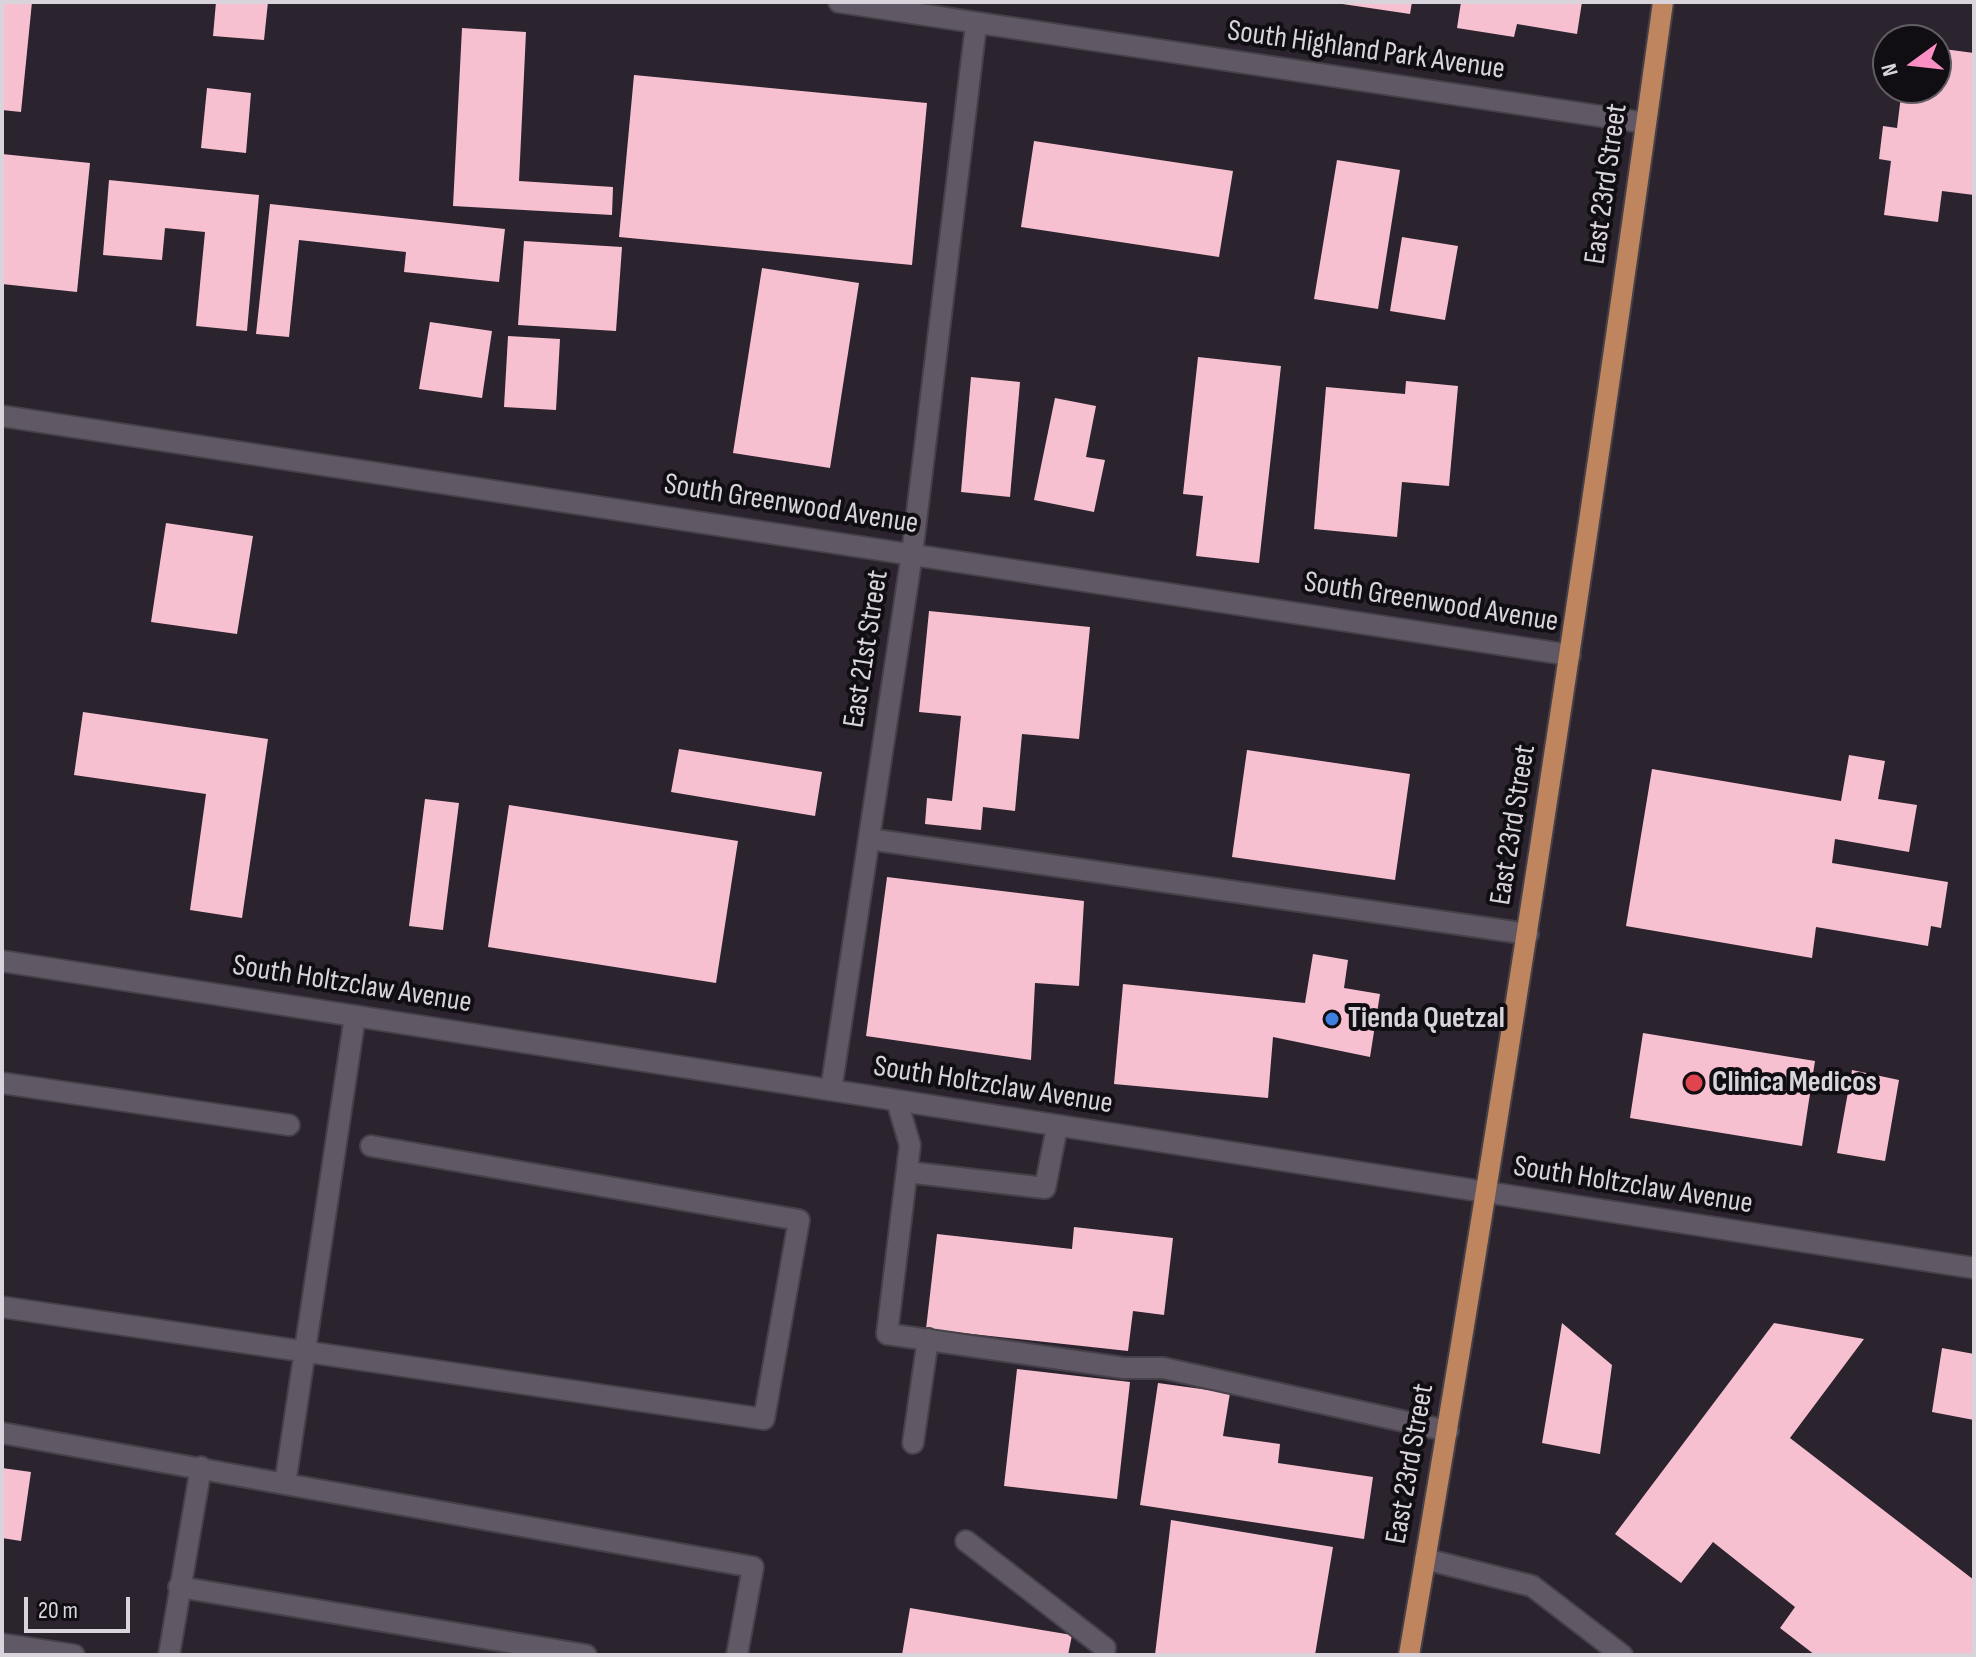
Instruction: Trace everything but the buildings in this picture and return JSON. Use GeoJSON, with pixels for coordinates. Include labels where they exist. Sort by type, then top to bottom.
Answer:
{"type":"FeatureCollection","features":[{"type":"Feature","properties":{"kind":"main road","name":"East 23rd Street"},"geometry":{"type":"LineString","coordinates":[[1409,1655],[1488,1195],[1570,655],[1663,2]]}},
{"type":"Feature","properties":{"kind":"street","name":"South Highland Park Avenue"},"geometry":{"type":"LineString","coordinates":[[839,2],[976,25],[1646,123]]}},
{"type":"Feature","properties":{"kind":"street","name":"East 21st Street"},"geometry":{"type":"LineString","coordinates":[[831,1090],[912,554],[976,25]]}},
{"type":"Feature","properties":{"kind":"street","name":"South Greenwood Avenue"},"geometry":{"type":"LineString","coordinates":[[2,416],[1570,655]]}},
{"type":"Feature","properties":{"kind":"street"},"geometry":{"type":"LineString","coordinates":[[869,839],[1528,934]]}},
{"type":"Feature","properties":{"kind":"street","name":"South Holtzclaw Avenue"},"geometry":{"type":"LineString","coordinates":[[2,961],[1488,1195],[1974,1268]]}},
{"type":"Feature","properties":{"kind":"street"},"geometry":{"type":"LineString","coordinates":[[285,1484],[355,1016]]}},
{"type":"Feature","properties":{"kind":"street"},"geometry":{"type":"LineString","coordinates":[[2,1083],[289,1125]]}},
{"type":"Feature","properties":{"kind":"street"},"geometry":{"type":"LineString","coordinates":[[897,1101],[910,1145],[887,1334],[1124,1368],[1163,1368],[1448,1431]]}},
{"type":"Feature","properties":{"kind":"street"},"geometry":{"type":"LineString","coordinates":[[907,1172],[1045,1188],[1057,1127]]}},
{"type":"Feature","properties":{"kind":"street"},"geometry":{"type":"LineString","coordinates":[[2,1307],[764,1419],[799,1220],[371,1146]]}},
{"type":"Feature","properties":{"kind":"street"},"geometry":{"type":"LineString","coordinates":[[913,1443],[928,1339]]}},
{"type":"Feature","properties":{"kind":"street"},"geometry":{"type":"LineString","coordinates":[[2,1433],[753,1567],[737,1655]]}},
{"type":"Feature","properties":{"kind":"street"},"geometry":{"type":"LineString","coordinates":[[169,1655],[201,1467]]}},
{"type":"Feature","properties":{"kind":"street"},"geometry":{"type":"LineString","coordinates":[[966,1541],[1105,1648],[1104,1655]]}},
{"type":"Feature","properties":{"kind":"street"},"geometry":{"type":"LineString","coordinates":[[1425,1559],[1532,1586],[1622,1655]]}},
{"type":"Feature","properties":{"kind":"street"},"geometry":{"type":"LineString","coordinates":[[179,1587],[586,1655]]}},
{"type":"Feature","properties":{"kind":"street"},"geometry":{"type":"LineString","coordinates":[[2,1644],[74,1655]]}},
{"type":"Feature","properties":{"kind":"place","name":"Tienda Quetzal"},"geometry":{"type":"Point","coordinates":[1332,1019]}},
{"type":"Feature","properties":{"kind":"place","name":"Clinica Medicos"},"geometry":{"type":"Point","coordinates":[1694,1083]}}]}
